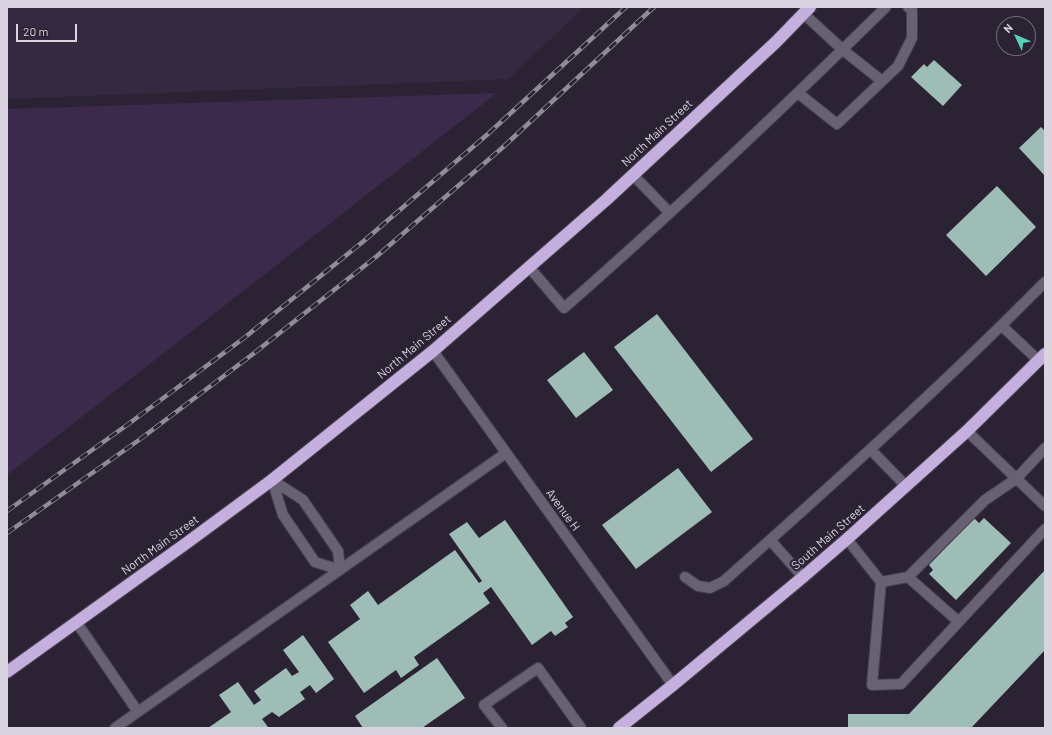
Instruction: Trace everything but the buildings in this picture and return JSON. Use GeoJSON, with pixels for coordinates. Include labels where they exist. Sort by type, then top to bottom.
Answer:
{"type":"FeatureCollection","features":[{"type":"Feature","properties":{"kind":"highway","name":"North Main Street"},"geometry":{"type":"LineString","coordinates":[[7,672],[272,480],[433,351],[606,200],[776,42],[807,10]]}},
{"type":"Feature","properties":{"kind":"highway","name":"South Main Street"},"geometry":{"type":"LineString","coordinates":[[618,728],[673,685],[803,578],[967,431],[1042,358]]}},
{"type":"Feature","properties":{"kind":"street"},"geometry":{"type":"LineString","coordinates":[[529,267],[564,308],[619,260],[731,157],[886,7]]}},
{"type":"Feature","properties":{"kind":"street"},"geometry":{"type":"LineString","coordinates":[[798,93],[837,124],[898,66],[912,38],[912,10],[908,7]]}},
{"type":"Feature","properties":{"kind":"street"},"geometry":{"type":"LineString","coordinates":[[807,10],[842,50],[882,80]]}},
{"type":"Feature","properties":{"kind":"street"},"geometry":{"type":"LineString","coordinates":[[633,175],[670,212]]}},
{"type":"Feature","properties":{"kind":"street"},"geometry":{"type":"LineString","coordinates":[[686,577],[698,586],[710,588],[724,581],[871,450],[1002,326],[1045,282]]}},
{"type":"Feature","properties":{"kind":"street"},"geometry":{"type":"LineString","coordinates":[[1002,326],[1042,358]]}},
{"type":"Feature","properties":{"kind":"street","name":"Avenue H"},"geometry":{"type":"LineString","coordinates":[[433,351],[673,685]]}},
{"type":"Feature","properties":{"kind":"street"},"geometry":{"type":"LineString","coordinates":[[967,431],[1045,506]]}},
{"type":"Feature","properties":{"kind":"street"},"geometry":{"type":"LineString","coordinates":[[881,582],[908,577],[985,500],[1016,479],[1045,448]]}},
{"type":"Feature","properties":{"kind":"street"},"geometry":{"type":"LineString","coordinates":[[871,450],[906,486]]}},
{"type":"Feature","properties":{"kind":"street"},"geometry":{"type":"LineString","coordinates":[[115,728],[506,453]]}},
{"type":"Feature","properties":{"kind":"street"},"geometry":{"type":"LineString","coordinates":[[272,480],[304,500],[338,551],[340,570]]}},
{"type":"Feature","properties":{"kind":"street"},"geometry":{"type":"LineString","coordinates":[[272,480],[282,515],[315,562],[340,570]]}},
{"type":"Feature","properties":{"kind":"street"},"geometry":{"type":"LineString","coordinates":[[847,539],[881,582],[872,685],[901,684],[1045,528]]}},
{"type":"Feature","properties":{"kind":"street"},"geometry":{"type":"LineString","coordinates":[[770,540],[803,578]]}},
{"type":"Feature","properties":{"kind":"street"},"geometry":{"type":"LineString","coordinates":[[908,577],[959,622]]}},
{"type":"Feature","properties":{"kind":"street"},"geometry":{"type":"LineString","coordinates":[[76,623],[138,712]]}},
{"type":"Feature","properties":{"kind":"street"},"geometry":{"type":"LineString","coordinates":[[502,728],[484,705],[538,668],[581,728]]}},
{"type":"Feature","properties":{"kind":"shaded area"},"geometry":{"type":"Polygon","coordinates":[[[7,7],[584,7],[509,79],[7,99],[7,7]]]}},
{"type":"Feature","properties":{"kind":"shaded area"},"geometry":{"type":"Polygon","coordinates":[[[497,93],[196,328],[7,475],[7,109],[497,93]]]}},
{"type":"Feature","properties":{"kind":"railway"},"geometry":{"type":"LineString","coordinates":[[7,511],[127,425],[244,338],[365,240],[489,133],[626,7]]}},
{"type":"Feature","properties":{"kind":"railway"},"geometry":{"type":"LineString","coordinates":[[7,533],[139,440],[253,354],[377,256],[502,148],[654,7]]}}]}
